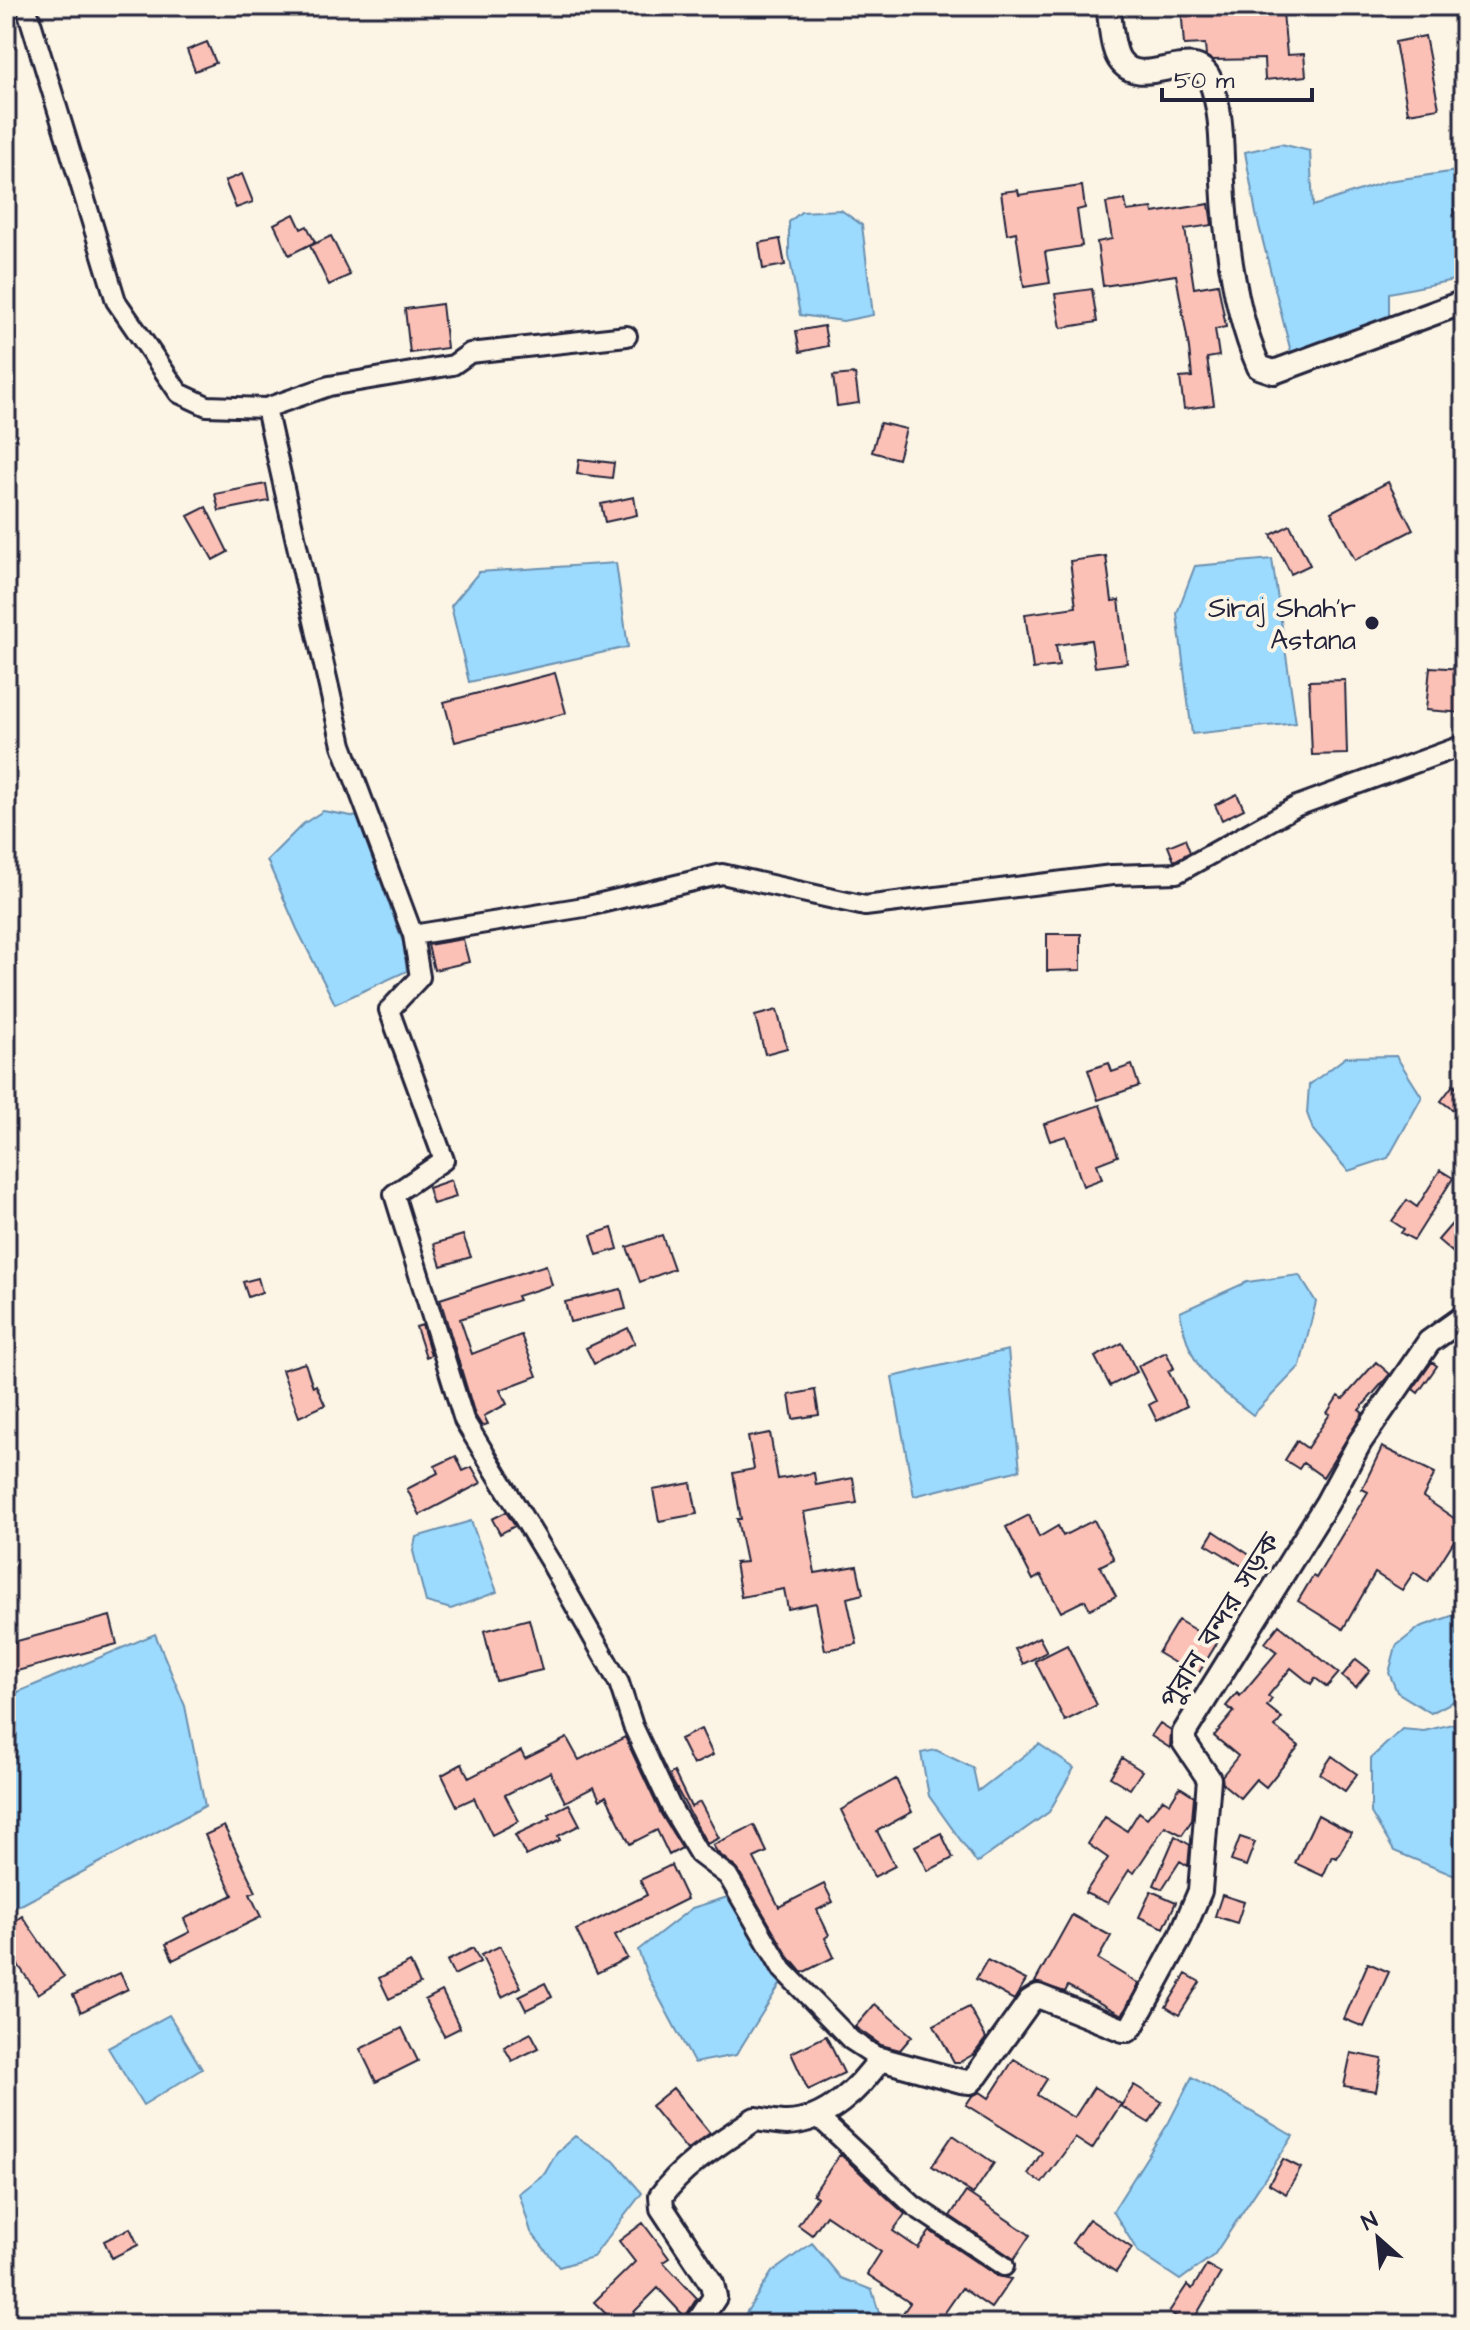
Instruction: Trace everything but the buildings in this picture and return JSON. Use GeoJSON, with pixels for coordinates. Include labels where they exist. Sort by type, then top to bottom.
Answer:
{"type":"FeatureCollection","features":[{"type":"Feature","properties":{"kind":"street"},"geometry":{"type":"LineString","coordinates":[[26,6],[116,301],[179,393],[207,406],[266,408],[329,386],[453,365],[470,353],[627,336]]}},
{"type":"Feature","properties":{"kind":"street"},"geometry":{"type":"LineString","coordinates":[[1108,6],[1117,57],[1126,68],[1140,73],[1193,65],[1203,70],[1209,78],[1221,122],[1223,184],[1233,278],[1251,351],[1259,367],[1274,372],[1464,302]]}},
{"type":"Feature","properties":{"kind":"street"},"geometry":{"type":"LineString","coordinates":[[266,408],[342,745],[413,935],[420,977],[389,1010],[444,1160],[394,1194],[464,1420],[619,1683],[633,1726],[657,1780],[699,1854],[728,1876],[783,1970],[851,2040],[880,2059],[852,2094],[816,2115],[789,2123],[755,2119],[707,2153],[672,2182],[661,2196],[662,2208],[712,2284],[715,2297],[697,2324]]}},
{"type":"Feature","properties":{"kind":"street"},"geometry":{"type":"LineString","coordinates":[[413,935],[584,907],[722,874],[865,906],[1112,875],[1177,873],[1297,806],[1464,745]]}},
{"type":"Feature","properties":{"kind":"street","name":"পুরান বন্দর সড়ক"},"geometry":{"type":"LineString","coordinates":[[880,2059],[970,2082],[1030,2001],[1038,1996],[1123,2030],[1132,2026],[1180,1938],[1200,1891],[1209,1779],[1184,1742],[1184,1733],[1311,1529],[1360,1442],[1429,1342],[1464,1317]]}},
{"type":"Feature","properties":{"kind":"street"},"geometry":{"type":"LineString","coordinates":[[816,2115],[914,2206],[1004,2266]]}},
{"type":"Feature","properties":{"kind":"water"},"geometry":{"type":"Polygon","coordinates":[[[1281,144],[1310,151],[1313,206],[1388,181],[1464,170],[1464,278],[1389,293],[1389,323],[1293,360],[1256,214],[1245,152],[1281,144]]]}},
{"type":"Feature","properties":{"kind":"water"},"geometry":{"type":"Polygon","coordinates":[[[841,210],[862,225],[873,315],[843,321],[800,315],[789,255],[789,222],[801,212],[841,210]]]}},
{"type":"Feature","properties":{"kind":"water"},"geometry":{"type":"Polygon","coordinates":[[[1272,559],[1296,723],[1192,734],[1177,613],[1195,566],[1272,559]]]}},
{"type":"Feature","properties":{"kind":"water"},"geometry":{"type":"Polygon","coordinates":[[[616,563],[628,647],[469,682],[451,606],[479,572],[616,563]]]}},
{"type":"Feature","properties":{"kind":"water"},"geometry":{"type":"Polygon","coordinates":[[[323,811],[357,817],[403,942],[407,971],[335,1004],[267,860],[303,824],[323,811]]]}},
{"type":"Feature","properties":{"kind":"water"},"geometry":{"type":"Polygon","coordinates":[[[1396,1056],[1422,1097],[1388,1158],[1348,1171],[1313,1130],[1307,1113],[1309,1085],[1346,1057],[1396,1056]]]}},
{"type":"Feature","properties":{"kind":"water"},"geometry":{"type":"Polygon","coordinates":[[[1299,1275],[1316,1302],[1300,1366],[1253,1415],[1213,1383],[1196,1361],[1189,1348],[1180,1312],[1247,1282],[1299,1275]]]}},
{"type":"Feature","properties":{"kind":"water"},"geometry":{"type":"Polygon","coordinates":[[[1008,1350],[1020,1470],[914,1496],[892,1377],[1008,1350]]]}},
{"type":"Feature","properties":{"kind":"water"},"geometry":{"type":"Polygon","coordinates":[[[471,1521],[497,1592],[451,1609],[426,1602],[413,1551],[416,1537],[471,1521]]]}},
{"type":"Feature","properties":{"kind":"water"},"geometry":{"type":"Polygon","coordinates":[[[1457,1614],[1464,1615],[1464,1696],[1431,1713],[1397,1692],[1389,1673],[1396,1646],[1420,1627],[1457,1614]]]}},
{"type":"Feature","properties":{"kind":"water"},"geometry":{"type":"Polygon","coordinates":[[[155,1634],[185,1706],[205,1806],[23,1904],[6,1908],[6,1697],[155,1634]]]}},
{"type":"Feature","properties":{"kind":"water"},"geometry":{"type":"Polygon","coordinates":[[[1464,1721],[1464,1859],[1455,1876],[1394,1851],[1371,1813],[1371,1758],[1402,1729],[1424,1731],[1464,1721]]]}},
{"type":"Feature","properties":{"kind":"water"},"geometry":{"type":"Polygon","coordinates":[[[1039,1744],[1074,1768],[1049,1812],[977,1863],[929,1796],[921,1753],[936,1750],[973,1768],[978,1791],[1039,1744]]]}},
{"type":"Feature","properties":{"kind":"water"},"geometry":{"type":"Polygon","coordinates":[[[731,1896],[781,1983],[736,2055],[694,2063],[648,1977],[638,1950],[692,1908],[731,1896]]]}},
{"type":"Feature","properties":{"kind":"water"},"geometry":{"type":"Polygon","coordinates":[[[169,2015],[202,2069],[143,2105],[108,2048],[169,2015]]]}},
{"type":"Feature","properties":{"kind":"water"},"geometry":{"type":"Polygon","coordinates":[[[1192,2077],[1293,2136],[1214,2255],[1180,2280],[1138,2252],[1113,2211],[1169,2122],[1192,2077]]]}},
{"type":"Feature","properties":{"kind":"water"},"geometry":{"type":"Polygon","coordinates":[[[575,2136],[614,2161],[642,2193],[593,2257],[559,2267],[531,2232],[519,2193],[545,2173],[557,2152],[575,2136]]]}},
{"type":"Feature","properties":{"kind":"water"},"geometry":{"type":"Polygon","coordinates":[[[812,2243],[841,2278],[872,2290],[880,2316],[877,2324],[739,2324],[772,2272],[812,2243]]]}},
{"type":"Feature","properties":{"kind":"place","name":"Siraj Shah'r Astana"},"geometry":{"type":"Point","coordinates":[1372,623]}}]}
